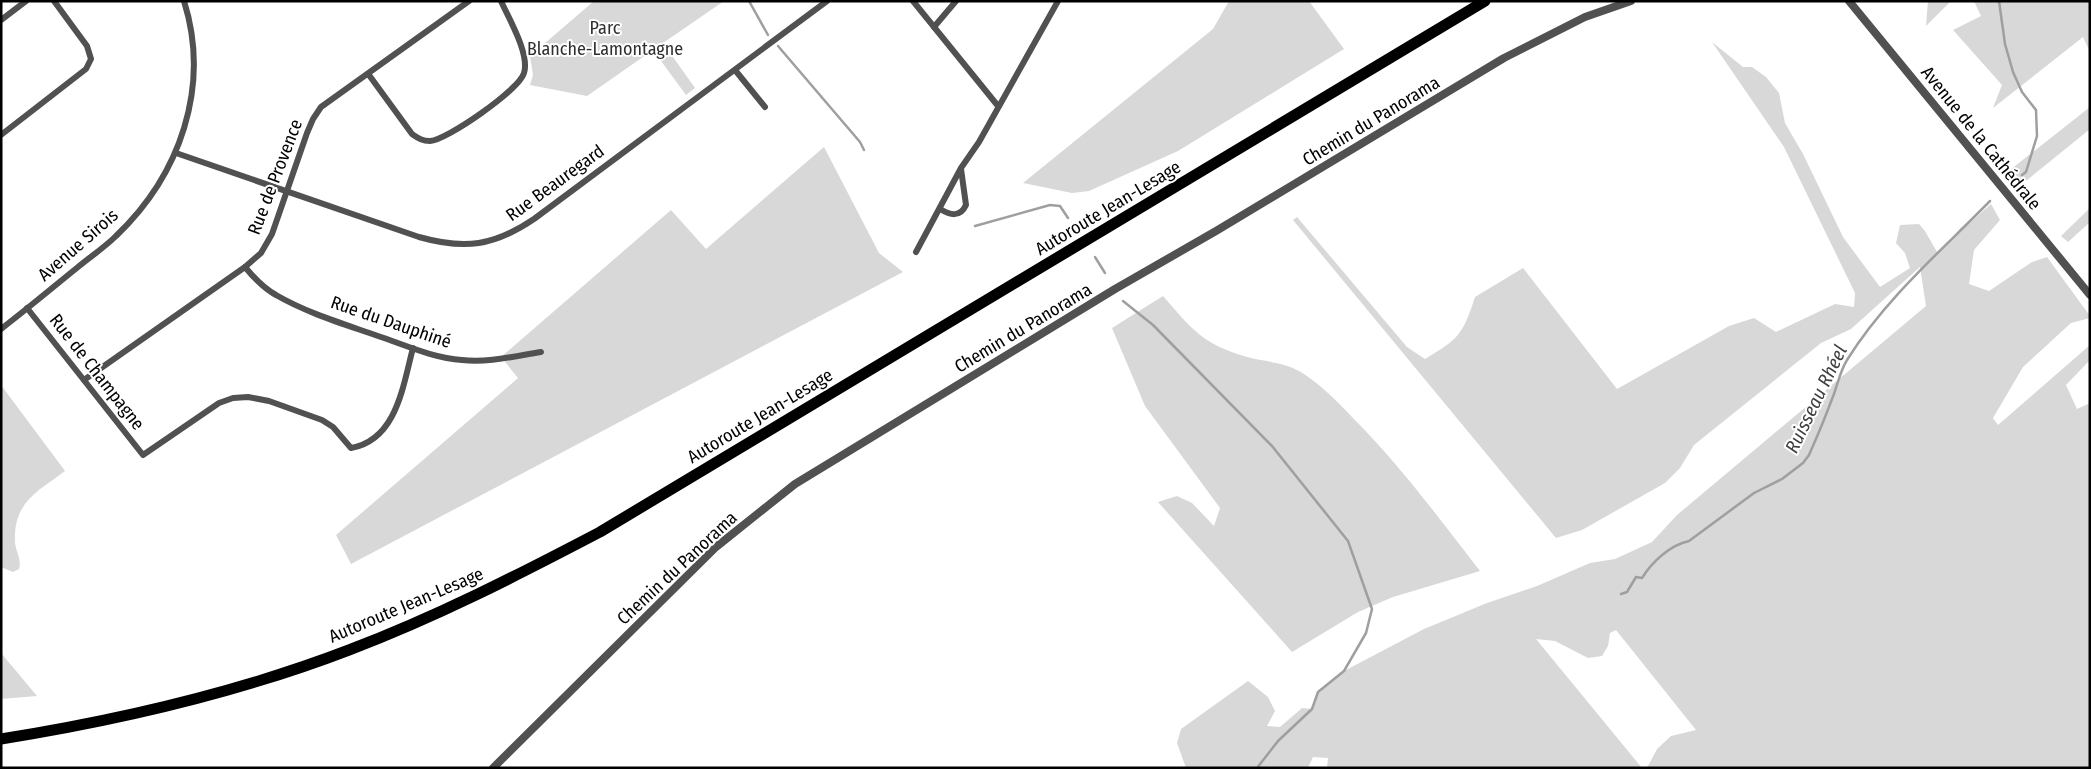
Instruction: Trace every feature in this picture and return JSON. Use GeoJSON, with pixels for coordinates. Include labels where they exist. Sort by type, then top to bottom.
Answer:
{"type":"FeatureCollection","features":[{"type":"Feature","properties":{"kind":"highway","name":"Autoroute Jean-Lesage"},"geometry":{"type":"LineString","coordinates":[[1,739],[63,729],[174,706],[263,680],[350,650],[464,601],[600,532],[1485,1]]}},
{"type":"Feature","properties":{"kind":"street"},"geometry":{"type":"LineString","coordinates":[[1,20],[26,1]]}},
{"type":"Feature","properties":{"kind":"street"},"geometry":{"type":"LineString","coordinates":[[1,135],[86,70],[92,59],[87,46],[54,1]]}},
{"type":"Feature","properties":{"kind":"street","name":"Avenue Sirois"},"geometry":{"type":"LineString","coordinates":[[1,329],[116,236],[150,197],[176,153],[190,107],[194,83],[191,31],[184,1]]}},
{"type":"Feature","properties":{"kind":"street","name":"Rue de Provence"},"geometry":{"type":"LineString","coordinates":[[84,380],[245,267],[261,252],[272,234],[286,190],[313,119],[321,107],[369,75],[469,1]]}},
{"type":"Feature","properties":{"kind":"street"},"geometry":{"type":"LineString","coordinates":[[369,75],[412,134],[421,140],[431,141],[441,137],[479,114],[512,90],[524,74],[525,61],[522,48],[501,1]]}},
{"type":"Feature","properties":{"kind":"street","name":"Rue Beauregard"},"geometry":{"type":"LineString","coordinates":[[176,153],[432,240],[457,245],[488,242],[513,233],[534,219],[827,1]]}},
{"type":"Feature","properties":{"kind":"street"},"geometry":{"type":"LineString","coordinates":[[913,1],[998,106]]}},
{"type":"Feature","properties":{"kind":"street"},"geometry":{"type":"LineString","coordinates":[[934,27],[956,1]]}},
{"type":"Feature","properties":{"kind":"street"},"geometry":{"type":"LineString","coordinates":[[916,252],[961,168],[979,142],[1058,1]]}},
{"type":"Feature","properties":{"kind":"street","name":"Chemin du Panorama"},"geometry":{"type":"LineString","coordinates":[[493,768],[716,547],[795,484],[1115,289],[1216,231],[1504,58],[1585,17],[1631,1]]}},
{"type":"Feature","properties":{"kind":"street","name":"Avenue de la Cathédrale"},"geometry":{"type":"LineString","coordinates":[[1849,1],[2090,295]]}},
{"type":"Feature","properties":{"kind":"street"},"geometry":{"type":"LineString","coordinates":[[735,70],[765,107]]}},
{"type":"Feature","properties":{"kind":"street"},"geometry":{"type":"LineString","coordinates":[[940,209],[952,215],[959,214],[964,209],[966,205],[961,168]]}},
{"type":"Feature","properties":{"kind":"street","name":"Rue du Dauphiné"},"geometry":{"type":"LineString","coordinates":[[245,267],[258,283],[295,304],[413,348],[461,360],[480,361],[541,352]]}},
{"type":"Feature","properties":{"kind":"street","name":"Rue de Champagne"},"geometry":{"type":"LineString","coordinates":[[27,308],[143,455],[219,403],[233,398],[248,397],[269,401],[322,420],[333,426],[351,448],[368,444],[385,428],[395,413],[413,348]]}},
{"type":"Feature","properties":{"kind":"green space","name":"Parc Blanche-Lamontagne"},"geometry":{"type":"Polygon","coordinates":[[[594,1],[724,1],[663,43],[695,88],[686,95],[653,50],[587,96],[530,85],[533,75],[530,56],[594,1]]]}},
{"type":"Feature","properties":{"kind":"green space"},"geometry":{"type":"Polygon","coordinates":[[[1229,1],[1309,1],[1344,49],[1178,151],[1089,191],[1072,193],[1023,183],[1213,29],[1229,1]]]}},
{"type":"Feature","properties":{"kind":"green space"},"geometry":{"type":"Polygon","coordinates":[[[1928,1],[1951,1],[1926,26],[1928,1]]]}},
{"type":"Feature","properties":{"kind":"green space"},"geometry":{"type":"Polygon","coordinates":[[[1974,1],[2090,1],[2090,52],[2083,37],[1993,108],[2002,85],[1953,30],[1981,16],[1974,1]]]}},
{"type":"Feature","properties":{"kind":"green space"},"geometry":{"type":"Polygon","coordinates":[[[1712,42],[1743,67],[1752,67],[1766,77],[1779,93],[1785,123],[1803,154],[1843,237],[1880,287],[1910,268],[1905,253],[1896,243],[1900,225],[1919,224],[1937,252],[1991,204],[2000,220],[1974,250],[1969,284],[1989,291],[2032,262],[2047,257],[2090,316],[2090,318],[2071,323],[2023,367],[1993,418],[1998,425],[2090,345],[2090,360],[2066,385],[2077,409],[2090,403],[2090,768],[1647,768],[1657,749],[1671,736],[1696,730],[1616,630],[1610,633],[1608,646],[1602,656],[1588,658],[1555,641],[1536,639],[1642,768],[1327,768],[1328,758],[1313,757],[1308,768],[1186,768],[1177,743],[1181,729],[1248,681],[1268,697],[1275,711],[1267,726],[1280,727],[1302,708],[1312,709],[1318,692],[1344,671],[1424,629],[1487,603],[1537,586],[1590,563],[1615,559],[1652,542],[1677,515],[1926,306],[1920,267],[1851,329],[1821,343],[1694,445],[1680,468],[1665,483],[1582,530],[1556,538],[1293,220],[1297,217],[1407,347],[1425,359],[1453,340],[1463,328],[1475,297],[1523,268],[1617,389],[1729,326],[1754,318],[1776,332],[1835,304],[1854,307],[1855,293],[1784,147],[1712,42]]]}},
{"type":"Feature","properties":{"kind":"green space"},"geometry":{"type":"Polygon","coordinates":[[[2090,107],[2090,129],[2021,185],[2010,170],[2090,107]]]}},
{"type":"Feature","properties":{"kind":"green space"},"geometry":{"type":"Polygon","coordinates":[[[824,147],[879,253],[903,272],[351,564],[336,535],[518,378],[501,357],[671,210],[706,249],[824,147]]]}},
{"type":"Feature","properties":{"kind":"green space"},"geometry":{"type":"Polygon","coordinates":[[[2090,208],[2090,222],[2068,242],[2061,236],[2090,208]]]}},
{"type":"Feature","properties":{"kind":"green space"},"geometry":{"type":"Polygon","coordinates":[[[1163,296],[1190,326],[1208,341],[1247,357],[1290,367],[1304,374],[1323,389],[1386,453],[1480,571],[1393,597],[1358,612],[1292,652],[1158,502],[1177,496],[1192,503],[1214,526],[1220,508],[1145,406],[1112,328],[1163,296]]]}},
{"type":"Feature","properties":{"kind":"green space"},"geometry":{"type":"Polygon","coordinates":[[[1,385],[65,471],[36,492],[18,517],[15,529],[15,543],[20,566],[19,569],[13,572],[1,567],[1,385]]]}},
{"type":"Feature","properties":{"kind":"green space"},"geometry":{"type":"Polygon","coordinates":[[[1,653],[37,696],[1,699],[1,653]]]}},
{"type":"Feature","properties":{"kind":"waterway"},"geometry":{"type":"LineString","coordinates":[[749,1],[768,35]]}},
{"type":"Feature","properties":{"kind":"waterway","name":"Ruisseau Rhéel"},"geometry":{"type":"LineString","coordinates":[[1999,1],[2005,44],[2013,72],[2022,92],[2036,110],[2037,136],[2026,172],[2022,175]]}},
{"type":"Feature","properties":{"kind":"waterway"},"geometry":{"type":"LineString","coordinates":[[778,46],[860,142],[864,150]]}},
{"type":"Feature","properties":{"kind":"waterway","name":"Ruisseau Rhéel"},"geometry":{"type":"LineString","coordinates":[[1621,594],[1627,592],[1636,577],[1642,578],[1656,560],[1668,550],[1689,541],[1754,493],[1782,479],[1803,463],[1809,455],[1818,434],[1840,374],[1862,338],[1896,296],[1990,201]]}},
{"type":"Feature","properties":{"kind":"waterway"},"geometry":{"type":"LineString","coordinates":[[975,226],[1050,205],[1060,206],[1068,218]]}},
{"type":"Feature","properties":{"kind":"waterway"},"geometry":{"type":"LineString","coordinates":[[1095,257],[1105,273]]}},
{"type":"Feature","properties":{"kind":"waterway"},"geometry":{"type":"LineString","coordinates":[[1123,301],[1153,325],[1272,446],[1348,541],[1372,609],[1366,633],[1344,671],[1318,692],[1312,709],[1278,741],[1257,768]]}}]}
